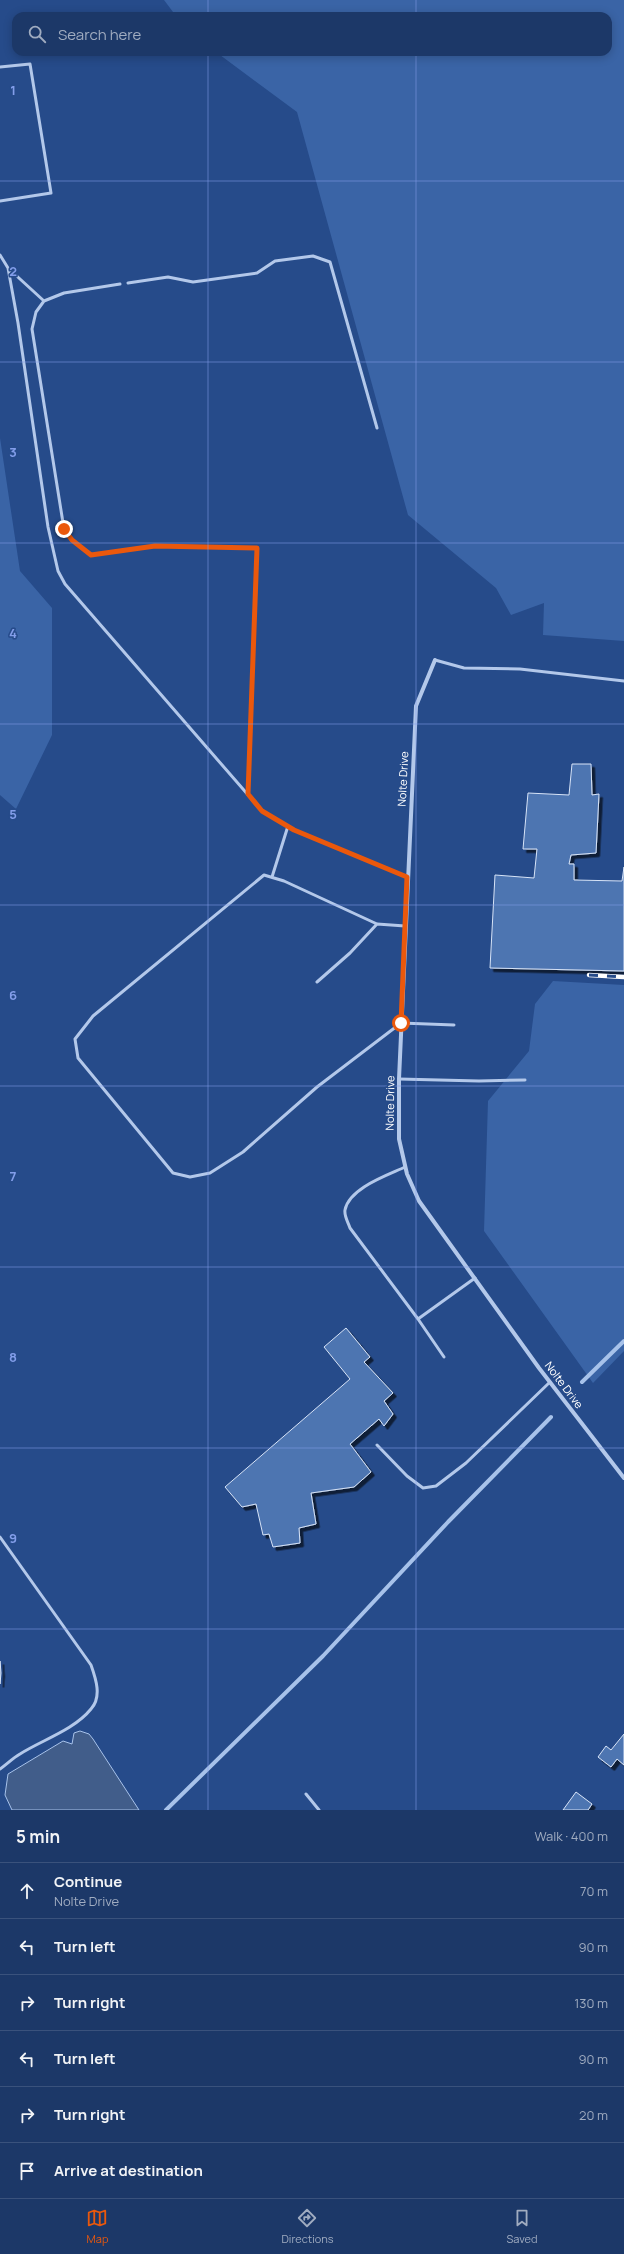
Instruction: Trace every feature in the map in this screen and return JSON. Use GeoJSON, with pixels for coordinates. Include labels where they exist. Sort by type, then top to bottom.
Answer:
{"type":"FeatureCollection","features":[{"type":"Feature","properties":{"kind":"street","name":"Nolte Drive"},"geometry":{"type":"LineString","coordinates":[[434,660],[416,706],[407,877],[399,1079],[399,1139],[405,1167],[419,1202],[550,1382],[624,1478]]}},
{"type":"Feature","properties":{"kind":"lane"},"geometry":{"type":"LineString","coordinates":[[0,68],[30,64],[51,193],[0,201]]}},
{"type":"Feature","properties":{"kind":"lane"},"geometry":{"type":"LineString","coordinates":[[0,255],[8,268],[44,301]]}},
{"type":"Feature","properties":{"kind":"lane"},"geometry":{"type":"LineString","coordinates":[[128,283],[168,277],[193,282],[257,273],[276,261],[313,256],[330,262],[377,428]]}},
{"type":"Feature","properties":{"kind":"lane"},"geometry":{"type":"LineString","coordinates":[[8,268],[48,527],[58,571],[65,584],[262,811],[288,826],[407,877]]}},
{"type":"Feature","properties":{"kind":"lane"},"geometry":{"type":"LineString","coordinates":[[120,284],[64,293],[44,301],[36,312],[32,329],[64,529],[72,540],[91,555],[155,546],[257,548],[248,794]]}},
{"type":"Feature","properties":{"kind":"lane"},"geometry":{"type":"LineString","coordinates":[[434,660],[464,668],[520,669],[624,681]]}},
{"type":"Feature","properties":{"kind":"lane"},"geometry":{"type":"LineString","coordinates":[[272,877],[288,826]]}},
{"type":"Feature","properties":{"kind":"lane"},"geometry":{"type":"LineString","coordinates":[[405,926],[377,924],[264,874],[93,1016],[75,1039],[78,1058],[173,1173],[190,1177],[210,1174],[243,1152],[317,1087],[401,1023],[454,1025]]}},
{"type":"Feature","properties":{"kind":"lane"},"geometry":{"type":"LineString","coordinates":[[317,982],[350,953],[377,924]]}},
{"type":"Feature","properties":{"kind":"lane"},"geometry":{"type":"LineString","coordinates":[[399,1079],[479,1081],[525,1080]]}},
{"type":"Feature","properties":{"kind":"lane"},"geometry":{"type":"LineString","coordinates":[[405,1167],[363,1188],[349,1201],[345,1210],[346,1219],[350,1228],[444,1356]]}},
{"type":"Feature","properties":{"kind":"lane"},"geometry":{"type":"LineString","coordinates":[[418,1319],[474,1278]]}},
{"type":"Feature","properties":{"kind":"lane"},"geometry":{"type":"LineString","coordinates":[[377,1445],[407,1476],[423,1488],[436,1486],[466,1463],[550,1382]]}},
{"type":"Feature","properties":{"kind":"lane"},"geometry":{"type":"LineString","coordinates":[[0,1538],[91,1665],[97,1681],[97,1696],[92,1709],[75,1723],[19,1754],[0,1769]]}},
{"type":"Feature","properties":{"kind":"lane"},"geometry":{"type":"LineString","coordinates":[[306,1794],[319,1810]]}},
{"type":"Feature","properties":{"kind":"shaded area"},"geometry":{"type":"Polygon","coordinates":[[[164,0],[624,0],[624,641],[543,635],[544,603],[511,615],[496,588],[408,515],[297,112],[221,56],[612,56],[612,12],[173,12],[164,0]]]}},
{"type":"Feature","properties":{"kind":"shaded area"},"geometry":{"type":"Polygon","coordinates":[[[0,438],[20,571],[52,608],[52,735],[16,809],[0,795],[0,438]]]}},
{"type":"Feature","properties":{"kind":"shaded area"},"geometry":{"type":"Polygon","coordinates":[[[553,981],[624,985],[624,1351],[593,1383],[484,1231],[488,1101],[529,1051],[535,1004],[553,981]]]}},
{"type":"Feature","properties":{"kind":"shaded area"},"geometry":{"type":"Polygon","coordinates":[[[80,1731],[89,1734],[93,1739],[139,1810],[12,1810],[5,1795],[8,1774],[63,1741],[72,1744],[74,1733],[80,1731]]]}},
{"type":"Feature","properties":{"kind":"building"},"geometry":{"type":"Polygon","coordinates":[[[572,764],[591,764],[592,795],[599,794],[596,853],[571,855],[569,864],[574,864],[574,880],[622,881],[624,867],[624,971],[490,968],[495,875],[534,878],[537,849],[523,849],[528,793],[569,795],[572,764]]]}},
{"type":"Feature","properties":{"kind":"building"},"geometry":{"type":"Polygon","coordinates":[[[346,1328],[370,1357],[364,1362],[393,1393],[384,1401],[393,1414],[384,1426],[379,1419],[350,1444],[371,1472],[354,1487],[311,1493],[316,1524],[299,1528],[300,1543],[273,1547],[269,1534],[263,1535],[256,1504],[242,1507],[225,1487],[350,1379],[324,1347],[346,1328]]]}},
{"type":"Feature","properties":{"kind":"building"},"geometry":{"type":"Polygon","coordinates":[[[0,1661],[1,1673],[0,1684],[0,1661]]]}},
{"type":"Feature","properties":{"kind":"building"},"geometry":{"type":"Polygon","coordinates":[[[624,1734],[624,1765],[617,1759],[611,1767],[598,1757],[606,1746],[611,1750],[624,1734]]]}},
{"type":"Feature","properties":{"kind":"building"},"geometry":{"type":"Polygon","coordinates":[[[576,1792],[592,1804],[588,1810],[563,1810],[576,1792]]]}},
{"type":"Feature","properties":{"kind":"waterway"},"geometry":{"type":"LineString","coordinates":[[582,1382],[624,1341]]}},
{"type":"Feature","properties":{"kind":"waterway"},"geometry":{"type":"LineString","coordinates":[[166,1810],[323,1656],[448,1522],[551,1417]]}},
{"type":"Feature","properties":{"kind":"railway"},"geometry":{"type":"LineString","coordinates":[[589,975],[624,977]]}},
{"type":"Feature","properties":{"kind":"route"},"geometry":{"type":"LineString","coordinates":[[64,529],[72,540],[91,555],[155,546],[257,548],[248,794],[262,811],[294,830],[407,877],[401,1023]]}}]}
